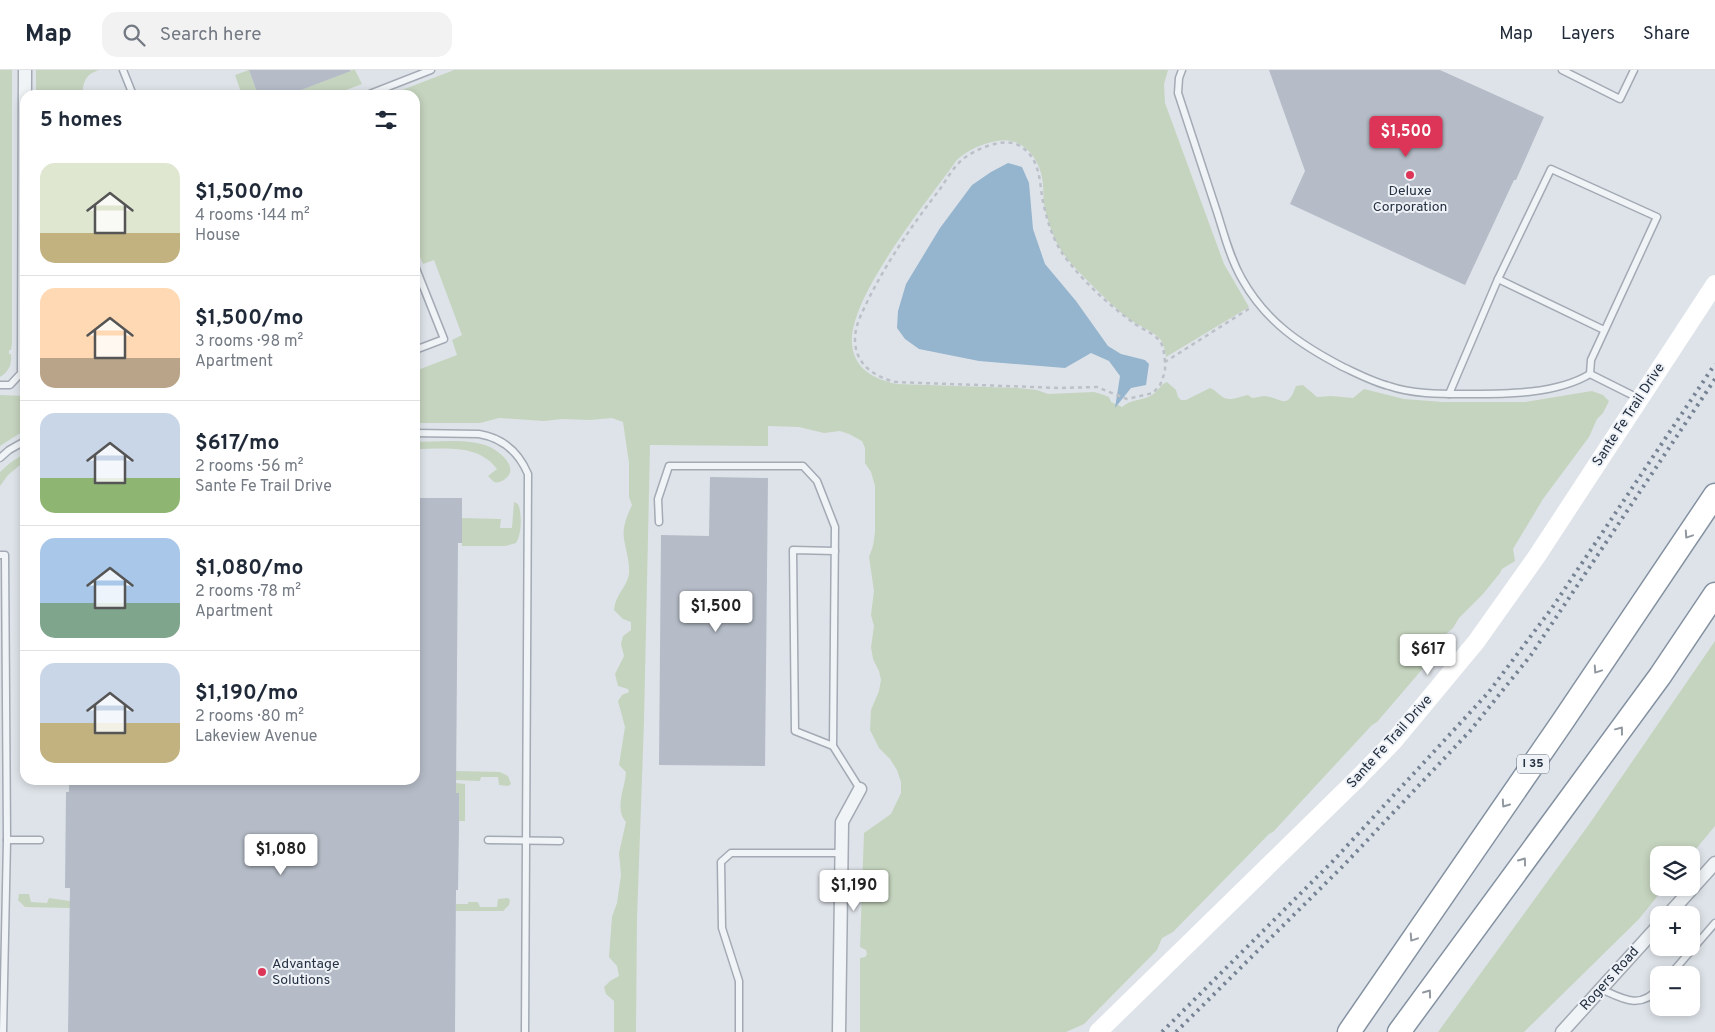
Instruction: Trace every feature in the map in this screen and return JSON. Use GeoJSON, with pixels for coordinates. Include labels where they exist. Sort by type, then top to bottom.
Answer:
{"type":"FeatureCollection","features":[{"type":"Feature","properties":{"kind":"highway","name":"I 35"},"geometry":{"type":"LineString","coordinates":[[1349,1032],[1569,712],[1715,495]]}},
{"type":"Feature","properties":{"kind":"highway"},"geometry":{"type":"LineString","coordinates":[[1399,1032],[1660,676],[1715,594]]}},
{"type":"Feature","properties":{"kind":"main road","name":"Sante Fe Trail Drive"},"geometry":{"type":"LineString","coordinates":[[1098,1032],[1356,780],[1399,734],[1476,642],[1537,556],[1715,284]]}},
{"type":"Feature","properties":{"kind":"street"},"geometry":{"type":"LineString","coordinates":[[24,70],[24,90]]}},
{"type":"Feature","properties":{"kind":"street"},"geometry":{"type":"LineString","coordinates":[[839,1032],[842,822],[860,789]]}},
{"type":"Feature","properties":{"kind":"street"},"geometry":{"type":"LineString","coordinates":[[1676,906],[1715,863]]}},
{"type":"Feature","properties":{"kind":"street","name":"Rogers Road"},"geometry":{"type":"LineString","coordinates":[[1562,1032],[1650,935]]}},
{"type":"Feature","properties":{"kind":"lane"},"geometry":{"type":"LineString","coordinates":[[123,70],[131,90]]}},
{"type":"Feature","properties":{"kind":"lane"},"geometry":{"type":"LineString","coordinates":[[380,90],[431,70]]}},
{"type":"Feature","properties":{"kind":"lane"},"geometry":{"type":"LineString","coordinates":[[1182,70],[1179,78],[1178,93],[1234,265],[1251,294],[1273,320],[1288,334],[1322,355],[1357,373],[1403,390],[1449,394],[1507,394],[1577,381],[1590,374]]}},
{"type":"Feature","properties":{"kind":"lane"},"geometry":{"type":"LineString","coordinates":[[1562,70],[1620,99],[1634,70]]}},
{"type":"Feature","properties":{"kind":"lane"},"geometry":{"type":"LineString","coordinates":[[1449,394],[1498,279],[1551,169],[1657,217],[1591,360],[1590,374]]}},
{"type":"Feature","properties":{"kind":"lane"},"geometry":{"type":"LineString","coordinates":[[420,279],[444,339],[420,348]]}},
{"type":"Feature","properties":{"kind":"lane"},"geometry":{"type":"LineString","coordinates":[[1498,279],[1604,330]]}},
{"type":"Feature","properties":{"kind":"lane"},"geometry":{"type":"LineString","coordinates":[[0,386],[10,385],[20,374]]}},
{"type":"Feature","properties":{"kind":"lane"},"geometry":{"type":"LineString","coordinates":[[1590,374],[1640,398]]}},
{"type":"Feature","properties":{"kind":"lane"},"geometry":{"type":"LineString","coordinates":[[420,433],[479,434],[489,436],[509,447],[524,464],[528,474],[525,1032]]}},
{"type":"Feature","properties":{"kind":"lane"},"geometry":{"type":"LineString","coordinates":[[0,458],[20,444]]}},
{"type":"Feature","properties":{"kind":"lane"},"geometry":{"type":"LineString","coordinates":[[659,522],[658,499],[669,466],[803,466],[817,481],[835,527],[833,746],[860,789]]}},
{"type":"Feature","properties":{"kind":"lane"},"geometry":{"type":"LineString","coordinates":[[833,746],[795,731],[793,550],[835,551]]}},
{"type":"Feature","properties":{"kind":"lane"},"geometry":{"type":"LineString","coordinates":[[0,555],[5,555],[3,755],[7,840],[3,910],[3,1032]]}},
{"type":"Feature","properties":{"kind":"lane"},"geometry":{"type":"LineString","coordinates":[[7,840],[40,840]]}},
{"type":"Feature","properties":{"kind":"lane"},"geometry":{"type":"LineString","coordinates":[[488,840],[560,841]]}},
{"type":"Feature","properties":{"kind":"lane"},"geometry":{"type":"LineString","coordinates":[[739,1032],[739,981],[722,928],[721,862],[731,852],[841,853]]}},
{"type":"Feature","properties":{"kind":"lane"},"geometry":{"type":"LineString","coordinates":[[1678,966],[1715,923]]}},
{"type":"Feature","properties":{"kind":"lane"},"geometry":{"type":"LineString","coordinates":[[1601,989],[1622,999],[1634,1002],[1650,997]]}},
{"type":"Feature","properties":{"kind":"path"},"geometry":{"type":"LineString","coordinates":[[1005,142],[1018,144],[1036,162],[1040,175],[1043,202],[1057,248],[1072,267],[1113,307],[1137,326],[1155,336],[1160,342],[1165,362],[1165,372],[1160,385],[1153,392],[1126,399],[1097,387],[1060,388],[895,382],[872,373],[862,363],[857,353],[855,339],[857,324],[882,272],[916,220],[961,160],[972,152],[1005,142]]}},
{"type":"Feature","properties":{"kind":"path"},"geometry":{"type":"LineString","coordinates":[[1165,362],[1250,308]]}},
{"type":"Feature","properties":{"kind":"green space"},"geometry":{"type":"Polygon","coordinates":[[[0,70],[12,70],[12,343],[11,350],[9,350],[11,361],[8,370],[0,377],[0,70]]]}},
{"type":"Feature","properties":{"kind":"green space"},"geometry":{"type":"Polygon","coordinates":[[[36,70],[99,70],[88,76],[83,90],[36,90],[36,70]]]}},
{"type":"Feature","properties":{"kind":"green space"},"geometry":{"type":"Polygon","coordinates":[[[249,70],[256,90],[240,90],[235,75],[249,70]]]}},
{"type":"Feature","properties":{"kind":"green space"},"geometry":{"type":"Polygon","coordinates":[[[353,70],[355,70],[362,84],[346,90],[301,90],[353,70]]]}},
{"type":"Feature","properties":{"kind":"green space"},"geometry":{"type":"Polygon","coordinates":[[[454,70],[1168,70],[1164,84],[1165,103],[1224,264],[1249,307],[1166,357],[1160,339],[1116,308],[1077,270],[1062,252],[1047,217],[1041,173],[1035,159],[1019,144],[1005,140],[997,141],[975,148],[956,161],[910,224],[876,276],[854,324],[852,344],[854,353],[861,366],[873,376],[896,384],[1018,388],[1037,390],[1048,394],[1094,392],[1109,397],[1111,402],[1122,407],[1152,395],[1167,382],[1176,390],[1181,400],[1186,400],[1210,388],[1227,399],[1248,395],[1252,398],[1265,396],[1287,401],[1293,394],[1296,386],[1303,385],[1317,397],[1353,398],[1364,389],[1404,399],[1443,402],[1525,402],[1592,391],[1603,395],[1609,401],[1603,413],[1597,419],[1589,437],[1543,499],[1513,549],[1515,561],[1502,569],[1483,594],[1459,618],[1453,628],[1445,635],[1443,645],[1377,722],[1372,725],[1273,832],[1173,932],[1162,938],[1157,950],[1084,1024],[1066,1032],[860,1032],[860,958],[865,957],[867,954],[866,950],[860,947],[864,833],[891,814],[901,793],[901,782],[897,770],[890,759],[879,748],[870,730],[871,710],[879,691],[881,680],[873,659],[871,647],[874,626],[871,615],[874,591],[869,557],[875,532],[875,486],[871,472],[865,463],[865,448],[862,441],[840,431],[824,433],[799,427],[768,426],[768,446],[650,445],[644,721],[637,918],[636,1032],[614,1032],[614,1001],[606,994],[604,987],[619,976],[617,966],[609,957],[612,917],[617,903],[621,875],[619,853],[626,822],[620,805],[626,772],[619,765],[625,727],[618,701],[622,695],[629,692],[628,689],[618,686],[615,674],[624,656],[621,644],[623,636],[631,630],[631,622],[623,619],[614,610],[616,600],[629,574],[624,526],[632,505],[629,497],[629,463],[623,422],[612,418],[544,421],[499,418],[480,423],[420,423],[420,369],[457,355],[452,340],[462,335],[434,260],[423,264],[420,257],[420,90],[402,90],[454,70]]]}},
{"type":"Feature","properties":{"kind":"green space"},"geometry":{"type":"Polygon","coordinates":[[[0,395],[20,396],[20,433],[0,446],[0,395]]]}},
{"type":"Feature","properties":{"kind":"green space"},"geometry":{"type":"Polygon","coordinates":[[[463,441],[482,444],[503,456],[509,465],[509,475],[501,482],[494,482],[488,476],[497,469],[489,461],[470,451],[449,448],[420,449],[420,442],[463,441]]]}},
{"type":"Feature","properties":{"kind":"green space"},"geometry":{"type":"Polygon","coordinates":[[[20,456],[20,465],[8,475],[0,486],[0,472],[20,456]]]}},
{"type":"Feature","properties":{"kind":"green space"},"geometry":{"type":"Polygon","coordinates":[[[514,502],[518,504],[521,518],[516,543],[505,546],[462,546],[462,518],[501,519],[500,528],[512,528],[514,502]]]}},
{"type":"Feature","properties":{"kind":"green space"},"geometry":{"type":"Polygon","coordinates":[[[1715,641],[1715,826],[1698,846],[1650,846],[1650,896],[1658,896],[1639,919],[1524,1032],[1438,1032],[1590,823],[1715,641]]]}},
{"type":"Feature","properties":{"kind":"green space"},"geometry":{"type":"Polygon","coordinates":[[[456,771],[500,772],[508,776],[511,784],[508,786],[499,785],[498,777],[481,777],[480,781],[456,780],[456,771]]]}},
{"type":"Feature","properties":{"kind":"green space"},"geometry":{"type":"Polygon","coordinates":[[[456,783],[465,784],[465,821],[459,821],[459,794],[456,793],[456,783]]]}},
{"type":"Feature","properties":{"kind":"green space"},"geometry":{"type":"Polygon","coordinates":[[[19,894],[29,894],[31,902],[47,903],[49,898],[70,901],[70,908],[25,907],[18,900],[19,894]]]}},
{"type":"Feature","properties":{"kind":"green space"},"geometry":{"type":"Polygon","coordinates":[[[508,898],[510,900],[509,905],[503,911],[456,911],[456,904],[478,902],[480,907],[497,907],[498,899],[508,898]]]}},
{"type":"Feature","properties":{"kind":"water"},"geometry":{"type":"Polygon","coordinates":[[[1008,163],[1022,167],[1029,183],[1033,229],[1045,264],[1076,301],[1108,346],[1121,354],[1145,360],[1149,364],[1146,385],[1131,388],[1115,408],[1120,376],[1109,361],[1091,353],[1065,368],[979,361],[919,349],[905,339],[897,328],[898,311],[906,284],[940,228],[972,185],[1008,163]]]}},
{"type":"Feature","properties":{"kind":"building"},"geometry":{"type":"Polygon","coordinates":[[[249,70],[351,71],[301,90],[256,90],[249,70]]]}},
{"type":"Feature","properties":{"kind":"building","name":"Deluxe Corporation"},"geometry":{"type":"Polygon","coordinates":[[[1269,70],[1440,70],[1544,117],[1465,285],[1290,204],[1305,171],[1269,70]]]}},
{"type":"Feature","properties":{"kind":"building"},"geometry":{"type":"Polygon","coordinates":[[[710,477],[768,478],[765,766],[659,765],[661,535],[709,536],[710,477]]]}},
{"type":"Feature","properties":{"kind":"building","name":"Advantage Solutions"},"geometry":{"type":"Polygon","coordinates":[[[420,498],[462,498],[462,543],[458,543],[456,793],[459,793],[459,827],[458,890],[456,890],[455,1032],[68,1032],[70,888],[65,888],[66,792],[69,792],[69,785],[420,785],[420,498]]]}},
{"type":"Feature","properties":{"kind":"railway"},"geometry":{"type":"LineString","coordinates":[[1162,1032],[1333,861],[1488,693],[1552,608],[1715,364]]}},
{"type":"Feature","properties":{"kind":"railway"},"geometry":{"type":"LineString","coordinates":[[1176,1032],[1344,865],[1470,731],[1531,655],[1715,379]]}},
{"type":"Feature","properties":{"kind":"place","name":"Deluxe Corporation"},"geometry":{"type":"Point","coordinates":[1410,175]}},
{"type":"Feature","properties":{"kind":"place","name":"Advantage Solutions"},"geometry":{"type":"Point","coordinates":[262,972]}}]}
